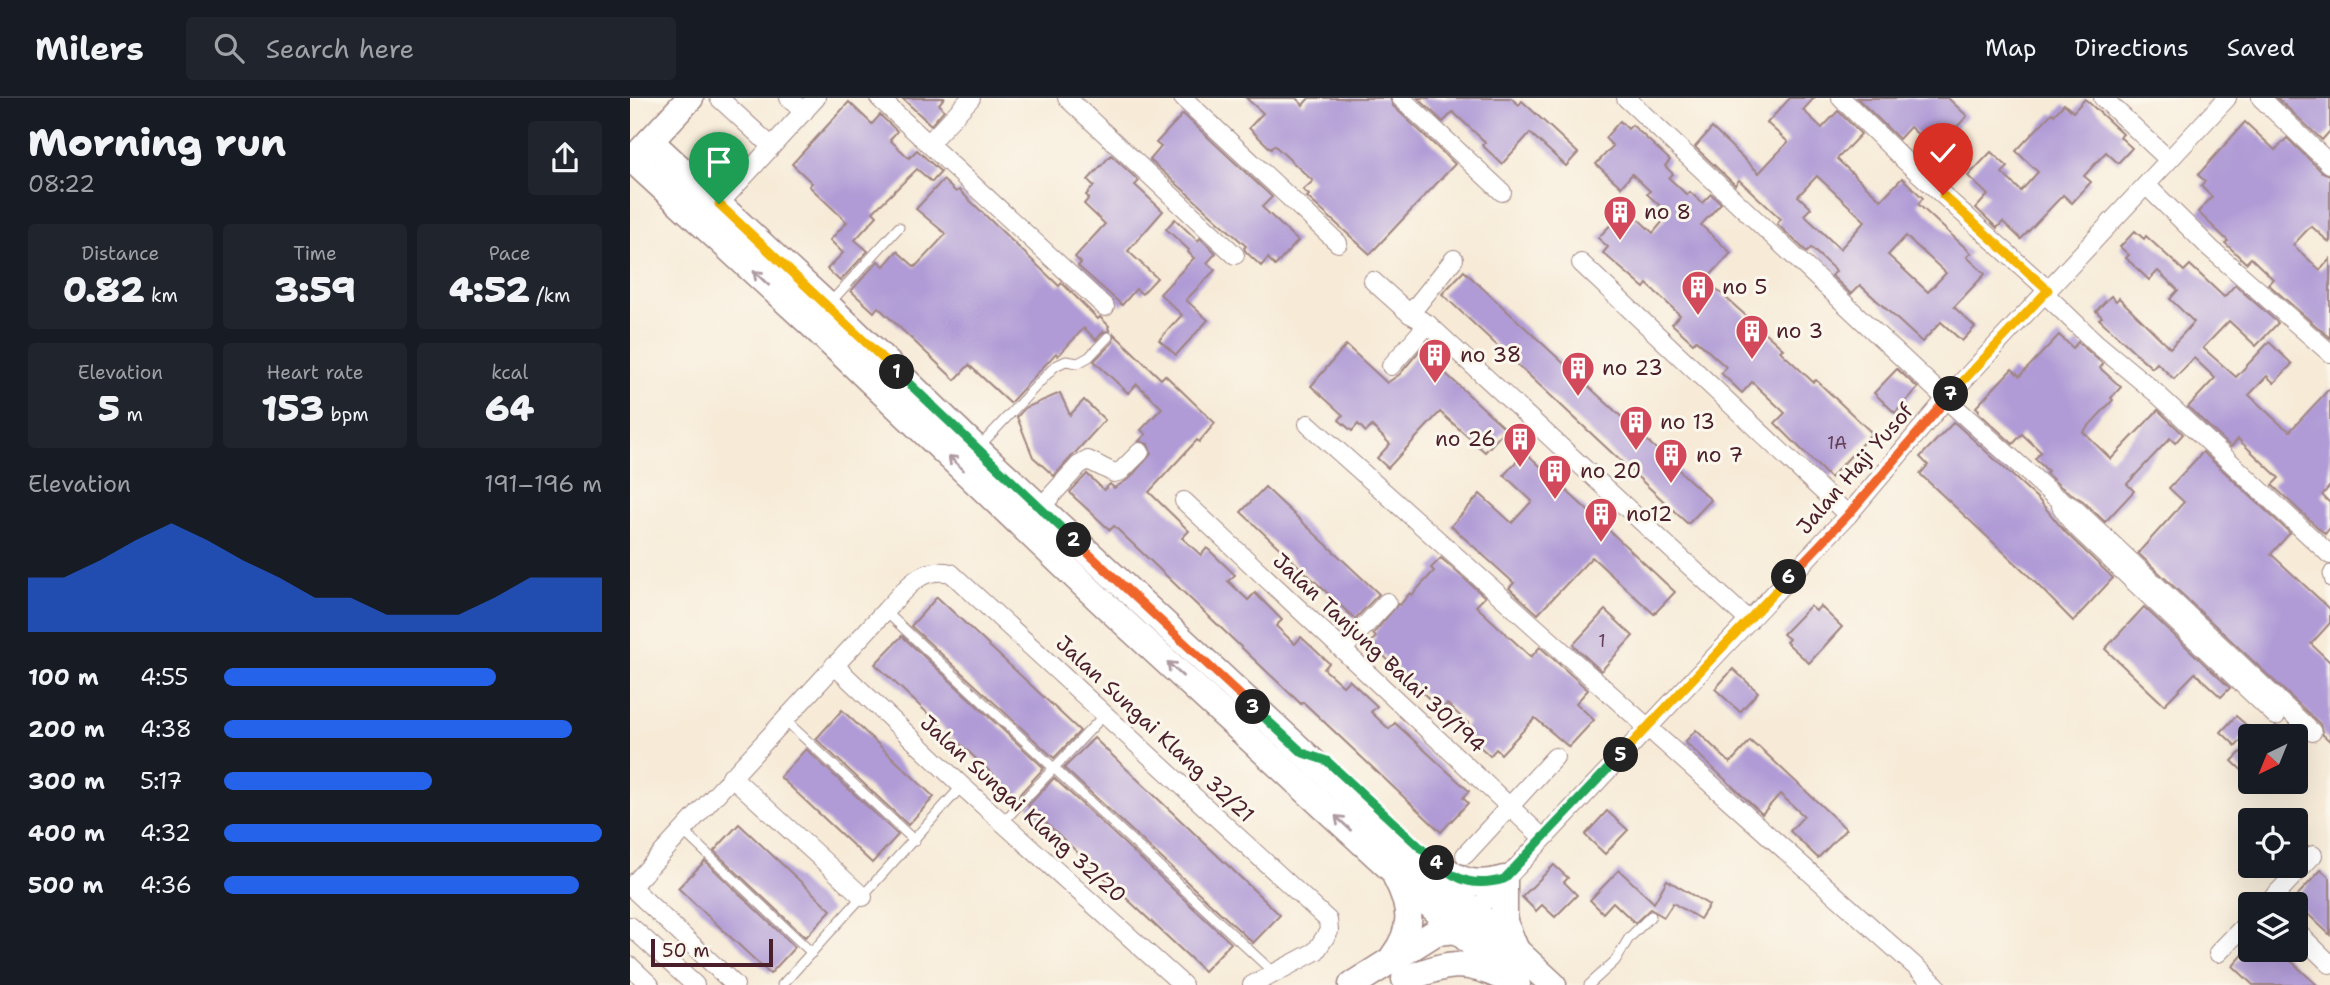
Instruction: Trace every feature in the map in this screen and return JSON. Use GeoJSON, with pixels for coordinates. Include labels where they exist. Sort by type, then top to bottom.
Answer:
{"type":"FeatureCollection","features":[{"type":"Feature","properties":{"kind":"main road"},"geometry":{"type":"LineString","coordinates":[[636,162],[690,98]]}},
{"type":"Feature","properties":{"kind":"main road"},"geometry":{"type":"LineString","coordinates":[[636,162],[976,449],[1002,490],[1040,508],[1303,753],[1466,921],[1516,984]]}},
{"type":"Feature","properties":{"kind":"main road"},"geometry":{"type":"LineString","coordinates":[[636,162],[719,204],[820,315],[1393,870],[1466,921],[1516,950],[1553,985]]}},
{"type":"Feature","properties":{"kind":"main road"},"geometry":{"type":"LineString","coordinates":[[1303,753],[1327,761],[1449,874],[1469,884],[1504,879],[1504,922],[1516,950]]}},
{"type":"Feature","properties":{"kind":"main road"},"geometry":{"type":"LineString","coordinates":[[1393,870],[1403,889],[1408,909],[1408,925],[1397,975]]}},
{"type":"Feature","properties":{"kind":"main road"},"geometry":{"type":"LineString","coordinates":[[1397,975],[1452,946],[1466,921]]}},
{"type":"Feature","properties":{"kind":"main road"},"geometry":{"type":"LineString","coordinates":[[1352,985],[1455,964],[1480,967],[1516,984]]}},
{"type":"Feature","properties":{"kind":"street"},"geometry":{"type":"LineString","coordinates":[[719,98],[771,146]]}},
{"type":"Feature","properties":{"kind":"street"},"geometry":{"type":"LineString","coordinates":[[789,98],[804,112]]}},
{"type":"Feature","properties":{"kind":"street"},"geometry":{"type":"LineString","coordinates":[[719,204],[816,98]]}},
{"type":"Feature","properties":{"kind":"street"},"geometry":{"type":"LineString","coordinates":[[879,98],[1105,307]]}},
{"type":"Feature","properties":{"kind":"street"},"geometry":{"type":"LineString","coordinates":[[929,143],[971,98]]}},
{"type":"Feature","properties":{"kind":"street"},"geometry":{"type":"LineString","coordinates":[[1067,98],[1235,254]]}},
{"type":"Feature","properties":{"kind":"street"},"geometry":{"type":"LineString","coordinates":[[1183,98],[1338,243]]}},
{"type":"Feature","properties":{"kind":"street"},"geometry":{"type":"LineString","coordinates":[[1401,98],[1502,192]]}},
{"type":"Feature","properties":{"kind":"street"},"geometry":{"type":"LineString","coordinates":[[1626,98],[1946,399],[2054,496],[2075,509],[2312,732]]}},
{"type":"Feature","properties":{"kind":"street"},"geometry":{"type":"LineString","coordinates":[[1841,98],[2046,291],[2096,344],[2155,392],[2330,555]]}},
{"type":"Feature","properties":{"kind":"street"},"geometry":{"type":"LineString","coordinates":[[2103,98],[2169,160]]}},
{"type":"Feature","properties":{"kind":"street","name":"Jalan Haji Yusof"},"geometry":{"type":"LineString","coordinates":[[1466,921],[1848,515],[1946,399],[2227,98]]}},
{"type":"Feature","properties":{"kind":"street"},"geometry":{"type":"LineString","coordinates":[[2260,98],[2330,164]]}},
{"type":"Feature","properties":{"kind":"street"},"geometry":{"type":"LineString","coordinates":[[2146,186],[2211,249],[2330,353]]}},
{"type":"Feature","properties":{"kind":"street"},"geometry":{"type":"LineString","coordinates":[[1410,314],[1454,259]]}},
{"type":"Feature","properties":{"kind":"street"},"geometry":{"type":"LineString","coordinates":[[1581,263],[1848,515]]}},
{"type":"Feature","properties":{"kind":"street"},"geometry":{"type":"LineString","coordinates":[[1373,281],[1410,314],[1428,324],[1749,621]]}},
{"type":"Feature","properties":{"kind":"street"},"geometry":{"type":"LineString","coordinates":[[1391,366],[1428,324]]}},
{"type":"Feature","properties":{"kind":"street"},"geometry":{"type":"LineString","coordinates":[[1308,424],[1936,985]]}},
{"type":"Feature","properties":{"kind":"street"},"geometry":{"type":"LineString","coordinates":[[1040,508],[1079,465],[1088,460],[1114,473],[1121,471],[1140,452]]}},
{"type":"Feature","properties":{"kind":"street"},"geometry":{"type":"LineString","coordinates":[[2054,496],[2073,524],[2276,716]]}},
{"type":"Feature","properties":{"kind":"street","name":"Jalan Tanjung Balai 30/194"},"geometry":{"type":"LineString","coordinates":[[1184,500],[1543,838]]}},
{"type":"Feature","properties":{"kind":"street","name":"Jalan Sungai Klang 32/21"},"geometry":{"type":"LineString","coordinates":[[885,611],[920,575],[937,570],[951,573],[1328,920],[1329,931],[1316,951],[1274,973]]}},
{"type":"Feature","properties":{"kind":"street"},"geometry":{"type":"LineString","coordinates":[[1343,649],[1387,602]]}},
{"type":"Feature","properties":{"kind":"street"},"geometry":{"type":"LineString","coordinates":[[735,985],[631,887],[885,611]]}},
{"type":"Feature","properties":{"kind":"street","name":"Jalan Sungai Klang 32/20"},"geometry":{"type":"LineString","coordinates":[[834,665],[962,786],[1183,985]]}},
{"type":"Feature","properties":{"kind":"street"},"geometry":{"type":"LineString","coordinates":[[1465,855],[1555,757]]}},
{"type":"Feature","properties":{"kind":"street"},"geometry":{"type":"LineString","coordinates":[[731,776],[863,897]]}},
{"type":"Feature","properties":{"kind":"street"},"geometry":{"type":"LineString","coordinates":[[2278,892],[2313,855]]}},
{"type":"Feature","properties":{"kind":"street"},"geometry":{"type":"LineString","coordinates":[[630,926],[695,985]]}},
{"type":"Feature","properties":{"kind":"street"},"geometry":{"type":"LineString","coordinates":[[2218,953],[2238,932]]}},
{"type":"Feature","properties":{"kind":"street"},"geometry":{"type":"LineString","coordinates":[[2308,943],[2330,964]]}},
{"type":"Feature","properties":{"kind":"street"},"geometry":{"type":"LineString","coordinates":[[1252,985],[1274,973]]}},
{"type":"Feature","properties":{"kind":"lane"},"geometry":{"type":"LineString","coordinates":[[820,315],[900,227]]}},
{"type":"Feature","properties":{"kind":"lane"},"geometry":{"type":"LineString","coordinates":[[976,449],[1055,366],[1066,361],[1078,363],[1089,357],[1108,337]]}},
{"type":"Feature","properties":{"kind":"lane"},"geometry":{"type":"LineString","coordinates":[[2330,570],[2330,582]]}},
{"type":"Feature","properties":{"kind":"lane"},"geometry":{"type":"LineString","coordinates":[[885,611],[1274,973]]}},
{"type":"Feature","properties":{"kind":"lane"},"geometry":{"type":"LineString","coordinates":[[1003,822],[1105,713]]}},
{"type":"Feature","properties":{"kind":"lane"},"geometry":{"type":"LineString","coordinates":[[784,719],[915,841]]}},
{"type":"Feature","properties":{"kind":"lane"},"geometry":{"type":"LineString","coordinates":[[782,985],[962,786]]}},
{"type":"Feature","properties":{"kind":"lane"},"geometry":{"type":"LineString","coordinates":[[682,830],[812,953]]}},
{"type":"Feature","properties":{"kind":"lane"},"geometry":{"type":"LineString","coordinates":[[1589,985],[1615,961],[1629,938],[1651,916]]}},
{"type":"Feature","properties":{"kind":"building"},"geometry":{"type":"Polygon","coordinates":[[[902,98],[944,98],[939,104],[944,110],[931,125],[902,98]]]}},
{"type":"Feature","properties":{"kind":"building"},"geometry":{"type":"Polygon","coordinates":[[[1246,98],[1296,98],[1303,105],[1309,98],[1390,98],[1393,106],[1455,164],[1370,254],[1307,197],[1309,195],[1303,190],[1313,181],[1274,145],[1271,149],[1249,128],[1263,113],[1246,98]]]}},
{"type":"Feature","properties":{"kind":"building"},"geometry":{"type":"Polygon","coordinates":[[[1418,98],[1511,98],[1519,105],[1522,101],[1578,153],[1566,166],[1530,133],[1502,164],[1482,145],[1485,142],[1453,112],[1443,122],[1418,98]]]}},
{"type":"Feature","properties":{"kind":"building"},"geometry":{"type":"Polygon","coordinates":[[[1790,98],[1814,98],[1803,110],[1822,128],[1838,111],[1861,134],[1837,159],[1881,200],[1902,178],[1923,198],[1918,204],[1971,253],[1967,257],[1985,274],[1954,307],[1975,327],[1962,341],[1941,322],[1922,342],[1860,285],[1851,294],[1832,276],[1836,271],[1811,248],[1807,252],[1777,224],[1781,219],[1739,180],[1735,185],[1695,147],[1712,128],[1759,173],[1788,142],[1767,123],[1790,98]],[[1817,176],[1798,196],[1811,208],[1804,215],[1840,249],[1865,221],[1817,176]],[[1906,236],[1888,255],[1928,292],[1946,273],[1906,236]]]}},
{"type":"Feature","properties":{"kind":"building"},"geometry":{"type":"Polygon","coordinates":[[[1857,98],[1948,98],[1967,116],[1944,141],[1968,163],[1951,180],[1930,161],[1938,153],[1910,127],[1899,139],[1857,98]]]}},
{"type":"Feature","properties":{"kind":"building"},"geometry":{"type":"Polygon","coordinates":[[[2277,98],[2330,98],[2330,131],[2322,140],[2277,98]]]}},
{"type":"Feature","properties":{"kind":"building"},"geometry":{"type":"Polygon","coordinates":[[[2085,99],[2123,134],[2120,137],[2132,148],[2118,163],[2106,152],[2084,176],[2091,182],[2072,203],[2063,195],[2021,239],[2003,222],[1997,228],[1976,208],[1988,195],[1968,176],[1991,152],[2008,167],[2002,173],[2021,191],[2038,172],[2016,151],[2052,113],[2054,115],[2064,104],[2073,112],[2085,99]]]}},
{"type":"Feature","properties":{"kind":"building"},"geometry":{"type":"Polygon","coordinates":[[[849,102],[872,124],[880,115],[897,131],[890,140],[909,158],[917,150],[941,172],[932,182],[917,169],[873,212],[877,216],[855,240],[868,251],[840,281],[827,269],[843,253],[830,240],[847,222],[809,186],[812,183],[792,164],[849,102]]]}},
{"type":"Feature","properties":{"kind":"building"},"geometry":{"type":"Polygon","coordinates":[[[1183,114],[1272,197],[1262,207],[1298,241],[1275,266],[1268,258],[1261,266],[1246,252],[1246,246],[1150,160],[1161,147],[1156,143],[1183,114]]]}},
{"type":"Feature","properties":{"kind":"building"},"geometry":{"type":"Polygon","coordinates":[[[1620,121],[1628,129],[1632,125],[1670,160],[1665,166],[1673,174],[1669,178],[1687,195],[1690,192],[1702,203],[1711,194],[1721,203],[1701,225],[1731,253],[1706,280],[1783,349],[1780,351],[1813,382],[1816,380],[1872,433],[1830,478],[1775,423],[1785,413],[1752,382],[1742,393],[1721,373],[1726,367],[1696,340],[1693,343],[1672,324],[1680,315],[1647,284],[1644,288],[1603,253],[1608,247],[1598,238],[1620,215],[1630,224],[1636,217],[1653,233],[1669,214],[1647,194],[1650,191],[1632,174],[1621,187],[1596,164],[1613,146],[1605,138],[1620,121]]]}},
{"type":"Feature","properties":{"kind":"building"},"geometry":{"type":"Polygon","coordinates":[[[2245,122],[2275,150],[2287,138],[2322,172],[2330,175],[2330,243],[2311,226],[2293,245],[2320,270],[2330,259],[2330,338],[2268,284],[2273,279],[2251,258],[2246,263],[2225,243],[2228,241],[2198,212],[2212,197],[2201,186],[2205,181],[2198,175],[2245,122]]]}},
{"type":"Feature","properties":{"kind":"building"},"geometry":{"type":"Polygon","coordinates":[[[1111,155],[1139,181],[1135,185],[1163,211],[1128,251],[1157,278],[1142,294],[1136,289],[1122,305],[1078,266],[1081,263],[1075,257],[1105,224],[1084,204],[1089,198],[1086,195],[1094,186],[1088,180],[1111,155]]]}},
{"type":"Feature","properties":{"kind":"building"},"geometry":{"type":"Polygon","coordinates":[[[943,180],[956,192],[959,190],[1059,286],[1062,283],[1098,319],[1100,317],[1109,326],[1110,331],[1103,332],[1096,340],[1084,328],[1058,356],[1056,353],[1010,403],[969,365],[955,380],[878,307],[874,312],[851,291],[878,261],[884,266],[897,251],[915,267],[946,234],[916,209],[943,180]]]}},
{"type":"Feature","properties":{"kind":"building"},"geometry":{"type":"Polygon","coordinates":[[[1175,219],[1198,241],[1200,238],[1216,253],[1207,263],[1215,270],[1186,300],[1208,320],[1176,355],[1159,340],[1182,315],[1160,294],[1194,258],[1166,229],[1175,219]]]}},
{"type":"Feature","properties":{"kind":"building"},"geometry":{"type":"Polygon","coordinates":[[[2135,231],[2144,239],[2146,236],[2184,271],[2190,265],[2224,297],[2235,285],[2278,323],[2256,346],[2229,321],[2203,348],[2236,377],[2269,342],[2292,364],[2274,383],[2267,376],[2249,395],[2281,425],[2290,431],[2330,388],[2330,486],[2322,495],[2330,503],[2330,528],[2325,534],[2272,485],[2279,478],[2238,439],[2231,447],[2188,407],[2215,378],[2194,358],[2174,379],[2157,363],[2152,368],[2099,319],[2102,317],[2096,311],[2111,296],[2116,301],[2119,298],[2170,348],[2194,322],[2170,299],[2178,290],[2158,271],[2149,280],[2126,258],[2129,255],[2120,247],[2135,231]]]}},
{"type":"Feature","properties":{"kind":"building"},"geometry":{"type":"Polygon","coordinates":[[[1464,271],[1711,500],[1688,524],[1442,294],[1464,271]]]}},
{"type":"Feature","properties":{"kind":"building"},"geometry":{"type":"Polygon","coordinates":[[[1114,334],[1161,379],[1165,375],[1215,423],[1149,492],[1189,531],[1182,538],[1201,555],[1207,548],[1235,575],[1228,581],[1248,600],[1255,593],[1282,620],[1276,626],[1295,644],[1301,637],[1329,663],[1324,669],[1343,686],[1349,680],[1377,706],[1371,712],[1389,729],[1395,723],[1469,791],[1463,798],[1468,803],[1441,832],[1303,702],[1301,704],[1114,526],[1110,530],[1070,492],[1087,474],[1104,490],[1110,484],[1114,488],[1129,479],[1151,454],[1148,444],[1139,441],[1146,434],[1141,430],[1162,408],[1137,384],[1128,393],[1094,361],[1113,342],[1114,334]]]}},
{"type":"Feature","properties":{"kind":"building"},"geometry":{"type":"Polygon","coordinates":[[[2059,335],[2073,348],[2078,342],[2103,364],[2100,368],[2121,387],[2111,398],[2113,400],[2083,432],[2111,459],[2158,410],[2183,434],[2175,443],[2170,438],[2127,484],[2134,491],[2105,522],[2046,473],[2048,471],[2035,459],[2041,452],[2022,434],[2013,444],[1978,412],[1976,407],[2012,369],[2020,376],[2059,335]]]}},
{"type":"Feature","properties":{"kind":"building"},"geometry":{"type":"Polygon","coordinates":[[[1346,345],[1387,383],[1400,374],[1420,350],[1506,429],[1485,452],[1440,412],[1388,468],[1377,458],[1390,444],[1372,426],[1366,432],[1358,424],[1352,431],[1339,420],[1343,415],[1311,386],[1346,345]]]}},
{"type":"Feature","properties":{"kind":"building"},"geometry":{"type":"Polygon","coordinates":[[[1897,369],[1918,388],[1895,413],[1874,393],[1897,369]]]}},
{"type":"Feature","properties":{"kind":"building"},"geometry":{"type":"Polygon","coordinates":[[[1060,393],[1070,415],[1084,400],[1105,420],[1054,476],[1033,457],[1017,417],[1025,408],[1060,393]]]}},
{"type":"Feature","properties":{"kind":"building"},"geometry":{"type":"Polygon","coordinates":[[[1954,422],[2038,499],[2065,532],[2113,578],[2073,621],[2024,571],[1920,474],[1928,465],[1920,457],[1954,422]]]}},
{"type":"Feature","properties":{"kind":"building"},"geometry":{"type":"Polygon","coordinates":[[[1525,452],[1675,592],[1654,614],[1592,557],[1538,614],[1509,588],[1514,583],[1451,526],[1480,494],[1512,523],[1532,501],[1504,475],[1525,452]]]}},
{"type":"Feature","properties":{"kind":"building"},"geometry":{"type":"Polygon","coordinates":[[[2203,452],[2290,533],[2271,554],[2330,609],[2330,623],[2311,644],[2330,662],[2330,741],[2323,735],[2320,724],[2138,553],[2184,502],[2169,488],[2203,452]]]}},
{"type":"Feature","properties":{"kind":"building"},"geometry":{"type":"Polygon","coordinates":[[[1265,487],[1379,594],[1355,619],[1241,512],[1265,487]]]}},
{"type":"Feature","properties":{"kind":"building"},"geometry":{"type":"Polygon","coordinates":[[[1441,558],[1485,597],[1476,606],[1531,657],[1540,647],[1588,690],[1576,703],[1594,720],[1569,747],[1535,718],[1501,754],[1496,749],[1490,756],[1462,730],[1468,723],[1447,704],[1441,710],[1370,643],[1376,637],[1373,634],[1398,604],[1410,593],[1412,595],[1434,571],[1431,568],[1441,558]]]}},
{"type":"Feature","properties":{"kind":"building"},"geometry":{"type":"Polygon","coordinates":[[[937,597],[1080,731],[1054,758],[911,626],[937,597]]]}},
{"type":"Feature","properties":{"kind":"building"},"geometry":{"type":"Polygon","coordinates":[[[1810,606],[1816,611],[1820,606],[1842,627],[1809,663],[1786,642],[1789,639],[1783,634],[1810,606]]]}},
{"type":"Feature","properties":{"kind":"building"},"geometry":{"type":"Polygon","coordinates":[[[2144,607],[2230,688],[2221,697],[2195,673],[2164,705],[2105,649],[2144,607]]]}},
{"type":"Feature","properties":{"kind":"building"},"geometry":{"type":"Polygon","coordinates":[[[1605,610],[1633,636],[1601,671],[1573,645],[1605,610]]]}},
{"type":"Feature","properties":{"kind":"building"},"geometry":{"type":"Polygon","coordinates":[[[902,636],[1044,768],[1017,797],[875,664],[902,636]]]}},
{"type":"Feature","properties":{"kind":"building"},"geometry":{"type":"Polygon","coordinates":[[[1733,669],[1758,692],[1740,712],[1715,689],[1733,669]]]}},
{"type":"Feature","properties":{"kind":"building"},"geometry":{"type":"Polygon","coordinates":[[[842,710],[934,797],[908,825],[816,739],[842,710]]]}},
{"type":"Feature","properties":{"kind":"building"},"geometry":{"type":"Polygon","coordinates":[[[2236,716],[2245,724],[2238,724],[2236,746],[2221,732],[2236,716]]]}},
{"type":"Feature","properties":{"kind":"building"},"geometry":{"type":"Polygon","coordinates":[[[1696,730],[1730,763],[1750,741],[1758,746],[1846,829],[1818,858],[1790,831],[1804,816],[1780,794],[1762,814],[1685,742],[1696,730]]]}},
{"type":"Feature","properties":{"kind":"building"},"geometry":{"type":"Polygon","coordinates":[[[1094,738],[1280,915],[1253,943],[1064,768],[1094,738]]]}},
{"type":"Feature","properties":{"kind":"building"},"geometry":{"type":"Polygon","coordinates":[[[806,749],[898,835],[872,863],[780,777],[806,749]]]}},
{"type":"Feature","properties":{"kind":"building"},"geometry":{"type":"Polygon","coordinates":[[[2238,755],[2238,767],[2232,761],[2238,755]]]}},
{"type":"Feature","properties":{"kind":"building"},"geometry":{"type":"Polygon","coordinates":[[[1054,778],[1231,943],[1204,971],[1028,806],[1054,778]]]}},
{"type":"Feature","properties":{"kind":"building"},"geometry":{"type":"Polygon","coordinates":[[[1607,811],[1628,830],[1605,854],[1585,835],[1607,811]]]}},
{"type":"Feature","properties":{"kind":"building"},"geometry":{"type":"Polygon","coordinates":[[[739,824],[831,910],[807,936],[714,851],[739,824]]]}},
{"type":"Feature","properties":{"kind":"building"},"geometry":{"type":"Polygon","coordinates":[[[705,861],[795,947],[770,974],[678,888],[705,861]]]}},
{"type":"Feature","properties":{"kind":"building"},"geometry":{"type":"Polygon","coordinates":[[[1554,865],[1568,878],[1564,882],[1577,895],[1555,917],[1542,905],[1536,911],[1522,897],[1554,865]]]}},
{"type":"Feature","properties":{"kind":"building"},"geometry":{"type":"Polygon","coordinates":[[[1619,870],[1654,903],[1667,880],[1709,905],[1700,919],[1673,903],[1664,917],[1650,909],[1635,923],[1613,902],[1603,913],[1590,900],[1619,870]]]}},
{"type":"Feature","properties":{"kind":"building"},"geometry":{"type":"Polygon","coordinates":[[[2321,870],[2330,878],[2330,935],[2308,914],[2308,892],[2300,892],[2321,870]]]}},
{"type":"Feature","properties":{"kind":"building"},"geometry":{"type":"Polygon","coordinates":[[[2238,960],[2292,962],[2317,985],[2253,985],[2233,966],[2238,960]]]}},
{"type":"Feature","properties":{"kind":"place","name":"no 8"},"geometry":{"type":"Point","coordinates":[1620,242]}},
{"type":"Feature","properties":{"kind":"place","name":"no 5"},"geometry":{"type":"Point","coordinates":[1698,317]}},
{"type":"Feature","properties":{"kind":"place","name":"no 3"},"geometry":{"type":"Point","coordinates":[1752,361]}},
{"type":"Feature","properties":{"kind":"place","name":"no 38"},"geometry":{"type":"Point","coordinates":[1435,385]}},
{"type":"Feature","properties":{"kind":"place","name":"no 23"},"geometry":{"type":"Point","coordinates":[1578,398]}},
{"type":"Feature","properties":{"kind":"place","name":"no 13"},"geometry":{"type":"Point","coordinates":[1636,452]}},
{"type":"Feature","properties":{"kind":"place","name":"no 26"},"geometry":{"type":"Point","coordinates":[1520,469]}},
{"type":"Feature","properties":{"kind":"place","name":"no 7"},"geometry":{"type":"Point","coordinates":[1671,485]}},
{"type":"Feature","properties":{"kind":"place","name":"no 20"},"geometry":{"type":"Point","coordinates":[1555,501]}},
{"type":"Feature","properties":{"kind":"place","name":"no12"},"geometry":{"type":"Point","coordinates":[1601,544]}},
{"type":"Feature","properties":{"kind":"route"},"geometry":{"type":"LineString","coordinates":[[719,204],[1303,753],[1327,761],[1449,874],[1469,884],[1504,879],[1848,515],[1946,399],[2048,290],[1943,195]]}}]}
